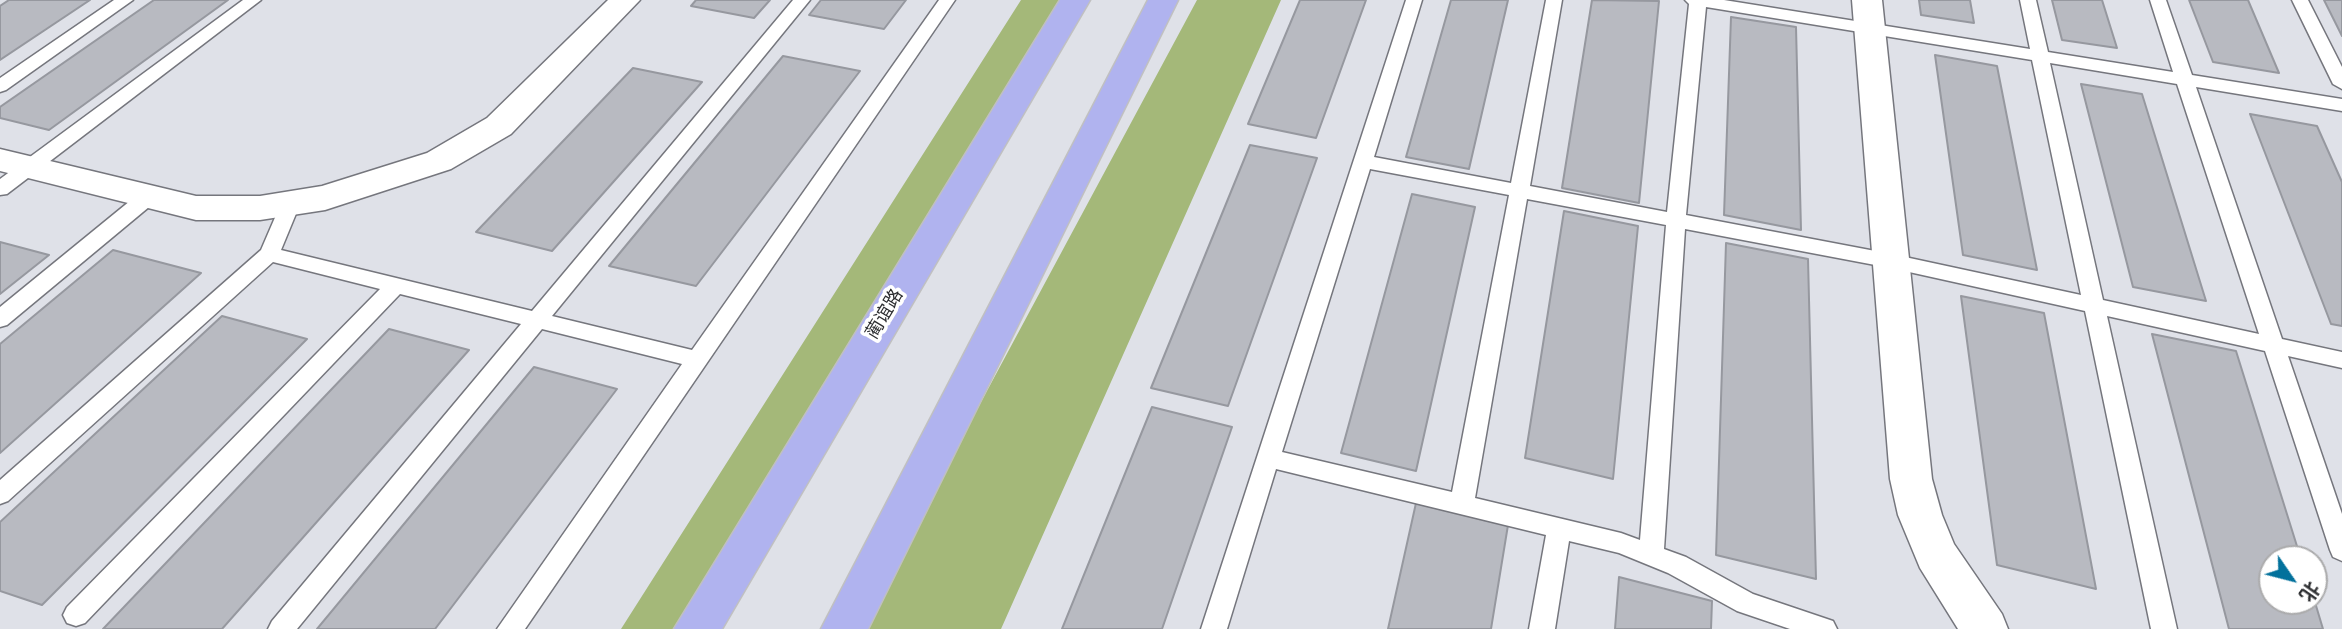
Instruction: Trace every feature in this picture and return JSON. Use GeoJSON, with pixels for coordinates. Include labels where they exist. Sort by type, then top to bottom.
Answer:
{"type":"FeatureCollection","features":[{"type":"Feature","properties":{"kind":"main road","name":"蔺谊路"},"geometry":{"type":"LineString","coordinates":[[698,629],[1075,0]]}},
{"type":"Feature","properties":{"kind":"main road"},"geometry":{"type":"LineString","coordinates":[[844,629],[1163,0]]}},
{"type":"Feature","properties":{"kind":"street"},"geometry":{"type":"LineString","coordinates":[[15,163],[173,204],[218,209],[290,204],[368,186],[439,161],[499,126],[625,0]]}},
{"type":"Feature","properties":{"kind":"street"},"geometry":{"type":"LineString","coordinates":[[1868,13],[1911,479],[1920,515],[1937,554],[1962,597],[1985,629]]}},
{"type":"Feature","properties":{"kind":"lane"},"geometry":{"type":"LineString","coordinates":[[0,86],[125,0]]}},
{"type":"Feature","properties":{"kind":"lane"},"geometry":{"type":"LineString","coordinates":[[0,189],[15,163],[253,0]]}},
{"type":"Feature","properties":{"kind":"lane"},"geometry":{"type":"LineString","coordinates":[[281,629],[802,0]]}},
{"type":"Feature","properties":{"kind":"lane"},"geometry":{"type":"LineString","coordinates":[[510,629],[947,0]]}},
{"type":"Feature","properties":{"kind":"lane"},"geometry":{"type":"LineString","coordinates":[[1214,629],[1415,0]]}},
{"type":"Feature","properties":{"kind":"lane"},"geometry":{"type":"LineString","coordinates":[[1462,505],[1554,0]]}},
{"type":"Feature","properties":{"kind":"lane"},"geometry":{"type":"LineString","coordinates":[[1651,555],[1696,0],[1868,13],[2039,55],[2342,105]]}},
{"type":"Feature","properties":{"kind":"lane"},"geometry":{"type":"LineString","coordinates":[[2028,0],[2164,629]]}},
{"type":"Feature","properties":{"kind":"lane"},"geometry":{"type":"LineString","coordinates":[[2158,0],[2342,550]]}},
{"type":"Feature","properties":{"kind":"lane"},"geometry":{"type":"LineString","coordinates":[[2300,0],[2342,84]]}},
{"type":"Feature","properties":{"kind":"lane"},"geometry":{"type":"LineString","coordinates":[[1363,162],[1891,261],[2342,360]]}},
{"type":"Feature","properties":{"kind":"lane"},"geometry":{"type":"LineString","coordinates":[[0,319],[148,197]]}},
{"type":"Feature","properties":{"kind":"lane"},"geometry":{"type":"LineString","coordinates":[[0,494],[269,254],[290,204]]}},
{"type":"Feature","properties":{"kind":"lane"},"geometry":{"type":"LineString","coordinates":[[269,254],[697,360]]}},
{"type":"Feature","properties":{"kind":"lane"},"geometry":{"type":"LineString","coordinates":[[76,615],[395,286]]}},
{"type":"Feature","properties":{"kind":"lane"},"geometry":{"type":"LineString","coordinates":[[1269,458],[1621,542],[1790,623],[1824,629]]}},
{"type":"Feature","properties":{"kind":"lane"},"geometry":{"type":"LineString","coordinates":[[1542,629],[1559,528]]}},
{"type":"Feature","properties":{"kind":"green space"},"geometry":{"type":"Polygon","coordinates":[[[1021,0],[1081,0],[705,629],[621,629],[1021,0]]]}},
{"type":"Feature","properties":{"kind":"green space"},"geometry":{"type":"Polygon","coordinates":[[[1197,0],[1281,0],[1001,629],[859,629],[1197,0]]]}},
{"type":"Feature","properties":{"kind":"building"},"geometry":{"type":"Polygon","coordinates":[[[9,0],[90,0],[0,60],[0,6],[9,0]]]}},
{"type":"Feature","properties":{"kind":"building"},"geometry":{"type":"Polygon","coordinates":[[[154,0],[228,0],[49,130],[0,118],[0,107],[154,0]]]}},
{"type":"Feature","properties":{"kind":"building"},"geometry":{"type":"Polygon","coordinates":[[[696,0],[770,0],[754,18],[691,6],[696,0]]]}},
{"type":"Feature","properties":{"kind":"building"},"geometry":{"type":"Polygon","coordinates":[[[821,0],[906,0],[884,29],[809,15],[821,0]]]}},
{"type":"Feature","properties":{"kind":"building"},"geometry":{"type":"Polygon","coordinates":[[[1300,0],[1366,0],[1316,138],[1248,124],[1300,0]]]}},
{"type":"Feature","properties":{"kind":"building"},"geometry":{"type":"Polygon","coordinates":[[[1451,0],[1508,0],[1469,169],[1406,157],[1451,0]]]}},
{"type":"Feature","properties":{"kind":"building"},"geometry":{"type":"Polygon","coordinates":[[[1592,0],[1659,1],[1639,203],[1562,188],[1592,0]]]}},
{"type":"Feature","properties":{"kind":"building"},"geometry":{"type":"Polygon","coordinates":[[[1919,0],[1970,0],[1974,23],[1921,15],[1919,0]]]}},
{"type":"Feature","properties":{"kind":"building"},"geometry":{"type":"Polygon","coordinates":[[[2052,0],[2102,0],[2117,48],[2062,40],[2052,0]]]}},
{"type":"Feature","properties":{"kind":"building"},"geometry":{"type":"Polygon","coordinates":[[[2189,0],[2248,0],[2279,73],[2213,62],[2189,0]]]}},
{"type":"Feature","properties":{"kind":"building"},"geometry":{"type":"Polygon","coordinates":[[[2324,0],[2342,0],[2342,36],[2324,0]]]}},
{"type":"Feature","properties":{"kind":"building"},"geometry":{"type":"Polygon","coordinates":[[[1731,17],[1796,27],[1801,230],[1724,215],[1731,17]]]}},
{"type":"Feature","properties":{"kind":"building"},"geometry":{"type":"Polygon","coordinates":[[[1935,55],[1997,66],[2037,270],[1963,255],[1935,55]]]}},
{"type":"Feature","properties":{"kind":"building"},"geometry":{"type":"Polygon","coordinates":[[[783,56],[860,71],[696,286],[609,266],[783,56]]]}},
{"type":"Feature","properties":{"kind":"building"},"geometry":{"type":"Polygon","coordinates":[[[633,68],[702,82],[552,251],[476,232],[633,68]]]}},
{"type":"Feature","properties":{"kind":"building"},"geometry":{"type":"Polygon","coordinates":[[[2081,84],[2142,94],[2206,301],[2133,287],[2081,84]]]}},
{"type":"Feature","properties":{"kind":"building"},"geometry":{"type":"Polygon","coordinates":[[[2250,114],[2317,126],[2342,182],[2342,326],[2331,324],[2250,114]]]}},
{"type":"Feature","properties":{"kind":"building"},"geometry":{"type":"Polygon","coordinates":[[[1250,145],[1317,158],[1228,406],[1151,388],[1250,145]]]}},
{"type":"Feature","properties":{"kind":"building"},"geometry":{"type":"Polygon","coordinates":[[[1412,194],[1475,207],[1416,471],[1341,453],[1412,194]]]}},
{"type":"Feature","properties":{"kind":"building"},"geometry":{"type":"Polygon","coordinates":[[[1564,211],[1638,226],[1613,479],[1525,458],[1564,211]]]}},
{"type":"Feature","properties":{"kind":"building"},"geometry":{"type":"Polygon","coordinates":[[[0,242],[49,255],[0,294],[0,242]]]}},
{"type":"Feature","properties":{"kind":"building"},"geometry":{"type":"Polygon","coordinates":[[[1726,243],[1808,259],[1816,579],[1716,555],[1726,243]]]}},
{"type":"Feature","properties":{"kind":"building"},"geometry":{"type":"Polygon","coordinates":[[[113,250],[201,273],[0,453],[0,344],[113,250]]]}},
{"type":"Feature","properties":{"kind":"building"},"geometry":{"type":"Polygon","coordinates":[[[1961,296],[2044,313],[2096,589],[1997,565],[1961,296]]]}},
{"type":"Feature","properties":{"kind":"building"},"geometry":{"type":"Polygon","coordinates":[[[222,316],[307,339],[42,605],[0,591],[0,522],[222,316]]]}},
{"type":"Feature","properties":{"kind":"building"},"geometry":{"type":"Polygon","coordinates":[[[389,329],[469,350],[222,629],[103,629],[389,329]]]}},
{"type":"Feature","properties":{"kind":"building"},"geometry":{"type":"Polygon","coordinates":[[[2152,334],[2236,351],[2297,545],[2258,545],[2258,615],[2319,615],[2323,629],[2229,629],[2152,334]]]}},
{"type":"Feature","properties":{"kind":"building"},"geometry":{"type":"Polygon","coordinates":[[[534,367],[617,389],[435,629],[317,629],[534,367]]]}},
{"type":"Feature","properties":{"kind":"building"},"geometry":{"type":"Polygon","coordinates":[[[1152,407],[1232,427],[1162,629],[1062,629],[1152,407]]]}},
{"type":"Feature","properties":{"kind":"building"},"geometry":{"type":"Polygon","coordinates":[[[1416,503],[1508,525],[1491,629],[1388,629],[1416,503]]]}},
{"type":"Feature","properties":{"kind":"building"},"geometry":{"type":"Polygon","coordinates":[[[1619,577],[1712,601],[1711,629],[1615,629],[1619,577]]]}}]}
